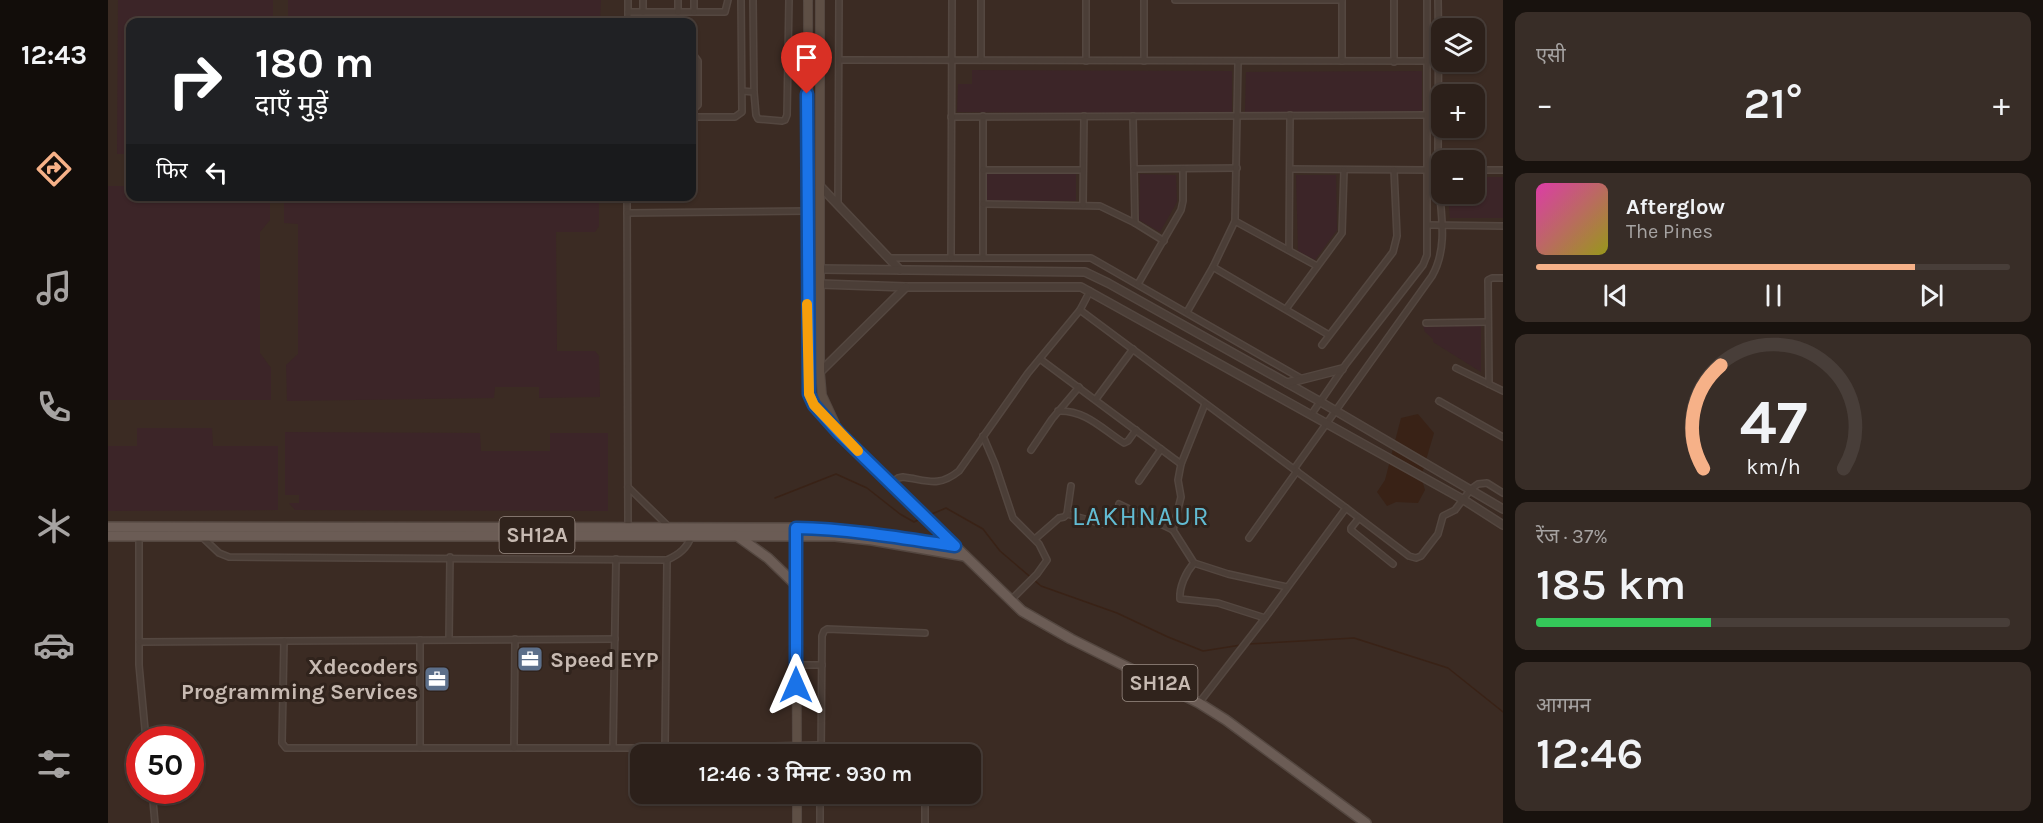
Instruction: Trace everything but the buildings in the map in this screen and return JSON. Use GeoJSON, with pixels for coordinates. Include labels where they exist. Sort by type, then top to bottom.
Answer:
{"type":"FeatureCollection","features":[{"type":"Feature","properties":{"kind":"main road"},"geometry":{"type":"LineString","coordinates":[[808,0],[809,394],[814,405],[839,433],[892,482],[955,546]]}},
{"type":"Feature","properties":{"kind":"main road"},"geometry":{"type":"LineString","coordinates":[[820,0],[820,372],[822,395],[839,433]]}},
{"type":"Feature","properties":{"kind":"main road","name":"SH12A"},"geometry":{"type":"LineString","coordinates":[[108,527],[202,537],[629,531],[669,527],[796,531],[872,540],[965,556]]}},
{"type":"Feature","properties":{"kind":"main road","name":"SH12A"},"geometry":{"type":"LineString","coordinates":[[108,536],[139,532],[629,531],[736,535],[837,529],[955,546],[1010,601],[1038,621],[1199,703],[1226,720],[1366,823]]}},
{"type":"Feature","properties":{"kind":"main road"},"geometry":{"type":"LineString","coordinates":[[796,531],[797,744]]}},
{"type":"Feature","properties":{"kind":"main road"},"geometry":{"type":"LineString","coordinates":[[736,535],[768,558],[796,585]]}},
{"type":"Feature","properties":{"kind":"main road"},"geometry":{"type":"LineString","coordinates":[[797,804],[797,823]]}},
{"type":"Feature","properties":{"kind":"street"},"geometry":{"type":"LineString","coordinates":[[628,0],[628,18]]}},
{"type":"Feature","properties":{"kind":"street"},"geometry":{"type":"LineString","coordinates":[[643,0],[643,12]]}},
{"type":"Feature","properties":{"kind":"street"},"geometry":{"type":"LineString","coordinates":[[678,0],[678,12]]}},
{"type":"Feature","properties":{"kind":"street"},"geometry":{"type":"LineString","coordinates":[[694,0],[694,12]]}},
{"type":"Feature","properties":{"kind":"street"},"geometry":{"type":"LineString","coordinates":[[628,12],[725,12],[728,0]]}},
{"type":"Feature","properties":{"kind":"street"},"geometry":{"type":"LineString","coordinates":[[696,117],[739,116],[742,112],[741,0]]}},
{"type":"Feature","properties":{"kind":"street"},"geometry":{"type":"LineString","coordinates":[[753,0],[756,115],[758,119],[782,121],[787,115],[789,0]]}},
{"type":"Feature","properties":{"kind":"street"},"geometry":{"type":"LineString","coordinates":[[838,206],[839,0]]}},
{"type":"Feature","properties":{"kind":"street"},"geometry":{"type":"LineString","coordinates":[[951,258],[952,0]]}},
{"type":"Feature","properties":{"kind":"street"},"geometry":{"type":"LineString","coordinates":[[981,0],[981,60]]}},
{"type":"Feature","properties":{"kind":"street"},"geometry":{"type":"LineString","coordinates":[[1086,0],[1086,61]]}},
{"type":"Feature","properties":{"kind":"street"},"geometry":{"type":"LineString","coordinates":[[1144,0],[1144,61]]}},
{"type":"Feature","properties":{"kind":"street"},"geometry":{"type":"LineString","coordinates":[[1175,0],[1342,0],[1342,61]]}},
{"type":"Feature","properties":{"kind":"street"},"geometry":{"type":"LineString","coordinates":[[1394,0],[1394,62]]}},
{"type":"Feature","properties":{"kind":"street"},"geometry":{"type":"LineString","coordinates":[[1311,415],[1342,369],[1423,265],[1427,255],[1427,0]]}},
{"type":"Feature","properties":{"kind":"street"},"geometry":{"type":"LineString","coordinates":[[1438,0],[1438,18]]}},
{"type":"Feature","properties":{"kind":"street"},"geometry":{"type":"LineString","coordinates":[[696,58],[698,61],[698,105],[696,107]]}},
{"type":"Feature","properties":{"kind":"street"},"geometry":{"type":"LineString","coordinates":[[839,60],[1431,62]]}},
{"type":"Feature","properties":{"kind":"street"},"geometry":{"type":"LineString","coordinates":[[1187,312],[1235,221],[1238,62]]}},
{"type":"Feature","properties":{"kind":"street"},"geometry":{"type":"LineString","coordinates":[[1439,72],[1440,150]]}},
{"type":"Feature","properties":{"kind":"street"},"geometry":{"type":"LineString","coordinates":[[742,91],[754,93]]}},
{"type":"Feature","properties":{"kind":"street"},"geometry":{"type":"LineString","coordinates":[[951,117],[1426,115]]}},
{"type":"Feature","properties":{"kind":"street"},"geometry":{"type":"LineString","coordinates":[[1083,205],[1084,116]]}},
{"type":"Feature","properties":{"kind":"street"},"geometry":{"type":"LineString","coordinates":[[1133,116],[1135,223]]}},
{"type":"Feature","properties":{"kind":"street"},"geometry":{"type":"LineString","coordinates":[[1289,250],[1290,116]]}},
{"type":"Feature","properties":{"kind":"street"},"geometry":{"type":"LineString","coordinates":[[983,117],[983,258]]}},
{"type":"Feature","properties":{"kind":"street"},"geometry":{"type":"LineString","coordinates":[[1134,169],[1237,168]]}},
{"type":"Feature","properties":{"kind":"street"},"geometry":{"type":"LineString","coordinates":[[1138,284],[1182,205],[1183,169]]}},
{"type":"Feature","properties":{"kind":"street"},"geometry":{"type":"LineString","coordinates":[[1290,169],[1427,170]]}},
{"type":"Feature","properties":{"kind":"street"},"geometry":{"type":"LineString","coordinates":[[983,170],[1083,170]]}},
{"type":"Feature","properties":{"kind":"street"},"geometry":{"type":"LineString","coordinates":[[1286,309],[1342,233],[1344,170]]}},
{"type":"Feature","properties":{"kind":"street"},"geometry":{"type":"LineString","coordinates":[[1322,345],[1329,335],[1334,333],[1396,246],[1394,170]]}},
{"type":"Feature","properties":{"kind":"street"},"geometry":{"type":"LineString","coordinates":[[1485,170],[1503,170]]}},
{"type":"Feature","properties":{"kind":"street"},"geometry":{"type":"LineString","coordinates":[[820,186],[900,270]]}},
{"type":"Feature","properties":{"kind":"street"},"geometry":{"type":"LineString","coordinates":[[627,201],[629,531]]}},
{"type":"Feature","properties":{"kind":"street"},"geometry":{"type":"LineString","coordinates":[[983,204],[1083,205],[1105,208],[1164,241]]}},
{"type":"Feature","properties":{"kind":"street"},"geometry":{"type":"LineString","coordinates":[[1249,537],[1334,410],[1437,267],[1440,258],[1441,204]]}},
{"type":"Feature","properties":{"kind":"street"},"geometry":{"type":"LineString","coordinates":[[627,213],[807,211]]}},
{"type":"Feature","properties":{"kind":"street"},"geometry":{"type":"LineString","coordinates":[[1235,221],[1317,266]]}},
{"type":"Feature","properties":{"kind":"street"},"geometry":{"type":"LineString","coordinates":[[1428,225],[1503,226]]}},
{"type":"Feature","properties":{"kind":"street"},"geometry":{"type":"LineString","coordinates":[[889,258],[1085,257],[1095,260],[1138,284],[1302,379]]}},
{"type":"Feature","properties":{"kind":"street"},"geometry":{"type":"LineString","coordinates":[[1212,267],[1329,335]]}},
{"type":"Feature","properties":{"kind":"street"},"geometry":{"type":"LineString","coordinates":[[820,269],[1085,272],[1319,401],[1503,509]]}},
{"type":"Feature","properties":{"kind":"street"},"geometry":{"type":"LineString","coordinates":[[1489,384],[1488,280],[1503,278]]}},
{"type":"Feature","properties":{"kind":"street"},"geometry":{"type":"LineString","coordinates":[[820,284],[906,287],[1081,287],[1464,500],[1503,525]]}},
{"type":"Feature","properties":{"kind":"street"},"geometry":{"type":"LineString","coordinates":[[820,372],[906,287]]}},
{"type":"Feature","properties":{"kind":"street"},"geometry":{"type":"LineString","coordinates":[[892,482],[903,477],[936,483],[959,471],[1040,358],[1080,310],[1090,291]]}},
{"type":"Feature","properties":{"kind":"street"},"geometry":{"type":"LineString","coordinates":[[1080,310],[1409,556],[1416,558],[1421,556],[1438,534],[1443,516],[1455,510],[1471,489],[1478,484],[1487,483],[1503,492]]}},
{"type":"Feature","properties":{"kind":"street"},"geometry":{"type":"LineString","coordinates":[[1426,323],[1488,322]]}},
{"type":"Feature","properties":{"kind":"street"},"geometry":{"type":"LineString","coordinates":[[1229,351],[1237,341]]}},
{"type":"Feature","properties":{"kind":"street"},"geometry":{"type":"LineString","coordinates":[[1095,399],[1133,349]]}},
{"type":"Feature","properties":{"kind":"street"},"geometry":{"type":"LineString","coordinates":[[1040,358],[1181,464]]}},
{"type":"Feature","properties":{"kind":"street"},"geometry":{"type":"LineString","coordinates":[[1456,368],[1503,391]]}},
{"type":"Feature","properties":{"kind":"street"},"geometry":{"type":"LineString","coordinates":[[1287,383],[1342,369]]}},
{"type":"Feature","properties":{"kind":"street"},"geometry":{"type":"LineString","coordinates":[[1031,450],[1058,411],[1079,387]]}},
{"type":"Feature","properties":{"kind":"street"},"geometry":{"type":"LineString","coordinates":[[1439,401],[1503,437]]}},
{"type":"Feature","properties":{"kind":"street"},"geometry":{"type":"LineString","coordinates":[[1173,530],[1181,497],[1178,480],[1181,464],[1205,404]]}},
{"type":"Feature","properties":{"kind":"street"},"geometry":{"type":"LineString","coordinates":[[1058,411],[1067,411],[1090,418],[1124,443],[1136,430]]}},
{"type":"Feature","properties":{"kind":"street"},"geometry":{"type":"LineString","coordinates":[[983,436],[1013,518],[1035,539],[1047,560],[1010,601]]}},
{"type":"Feature","properties":{"kind":"street"},"geometry":{"type":"LineString","coordinates":[[1139,481],[1161,449]]}},
{"type":"Feature","properties":{"kind":"street"},"geometry":{"type":"LineString","coordinates":[[1035,539],[1067,514],[1071,486]]}},
{"type":"Feature","properties":{"kind":"street"},"geometry":{"type":"LineString","coordinates":[[628,487],[669,527]]}},
{"type":"Feature","properties":{"kind":"street"},"geometry":{"type":"LineString","coordinates":[[1119,504],[1173,530],[1194,562],[1228,574],[1287,587]]}},
{"type":"Feature","properties":{"kind":"street"},"geometry":{"type":"LineString","coordinates":[[1199,703],[1346,508]]}},
{"type":"Feature","properties":{"kind":"street"},"geometry":{"type":"LineString","coordinates":[[1067,514],[1103,524]]}},
{"type":"Feature","properties":{"kind":"street"},"geometry":{"type":"LineString","coordinates":[[1359,518],[1351,530],[1393,564]]}},
{"type":"Feature","properties":{"kind":"street"},"geometry":{"type":"LineString","coordinates":[[139,532],[139,664],[145,726]]}},
{"type":"Feature","properties":{"kind":"street"},"geometry":{"type":"LineString","coordinates":[[202,537],[219,553],[229,557],[667,560],[684,550],[692,535]]}},
{"type":"Feature","properties":{"kind":"street"},"geometry":{"type":"LineString","coordinates":[[449,639],[450,557]]}},
{"type":"Feature","properties":{"kind":"street"},"geometry":{"type":"LineString","coordinates":[[614,748],[616,559]]}},
{"type":"Feature","properties":{"kind":"street"},"geometry":{"type":"LineString","coordinates":[[665,744],[667,560]]}},
{"type":"Feature","properties":{"kind":"street"},"geometry":{"type":"LineString","coordinates":[[1194,562],[1185,579],[1180,599],[1218,603],[1265,618]]}},
{"type":"Feature","properties":{"kind":"street"},"geometry":{"type":"LineString","coordinates":[[821,744],[822,636],[825,629],[925,633]]}},
{"type":"Feature","properties":{"kind":"street"},"geometry":{"type":"LineString","coordinates":[[514,748],[515,639]]}},
{"type":"Feature","properties":{"kind":"street"},"geometry":{"type":"LineString","coordinates":[[139,642],[615,639]]}},
{"type":"Feature","properties":{"kind":"street"},"geometry":{"type":"LineString","coordinates":[[420,640],[420,748]]}},
{"type":"Feature","properties":{"kind":"street"},"geometry":{"type":"LineString","coordinates":[[284,641],[284,746],[289,748],[630,748]]}},
{"type":"Feature","properties":{"kind":"street"},"geometry":{"type":"LineString","coordinates":[[796,665],[822,665]]}},
{"type":"Feature","properties":{"kind":"street"},"geometry":{"type":"LineString","coordinates":[[153,804],[155,823]]}},
{"type":"Feature","properties":{"kind":"street"},"geometry":{"type":"LineString","coordinates":[[820,804],[820,823]]}},
{"type":"Feature","properties":{"kind":"street"},"geometry":{"type":"LineString","coordinates":[[925,804],[926,823]]}},
{"type":"Feature","properties":{"kind":"shaded area"},"geometry":{"type":"Polygon","coordinates":[[[118,0],[273,0],[273,18],[126,18],[126,154],[117,154],[118,0]]]}},
{"type":"Feature","properties":{"kind":"shaded area"},"geometry":{"type":"Polygon","coordinates":[[[288,0],[601,0],[600,18],[288,18],[288,0]]]}},
{"type":"Feature","properties":{"kind":"shaded area"},"geometry":{"type":"Polygon","coordinates":[[[972,70],[1232,71],[1232,114],[957,112],[958,84],[972,84],[972,70]]]}},
{"type":"Feature","properties":{"kind":"shaded area"},"geometry":{"type":"Polygon","coordinates":[[[1422,71],[1422,112],[1245,112],[1246,72],[1422,71]]]}},
{"type":"Feature","properties":{"kind":"shaded area"},"geometry":{"type":"Polygon","coordinates":[[[987,173],[1076,173],[1076,201],[987,201],[987,173]]]}},
{"type":"Feature","properties":{"kind":"shaded area"},"geometry":{"type":"Polygon","coordinates":[[[1140,174],[1176,175],[1177,202],[1160,232],[1139,220],[1140,174]]]}},
{"type":"Feature","properties":{"kind":"shaded area"},"geometry":{"type":"Polygon","coordinates":[[[1296,175],[1336,175],[1337,230],[1315,260],[1298,251],[1296,175]]]}},
{"type":"Feature","properties":{"kind":"shaded area"},"geometry":{"type":"Polygon","coordinates":[[[1485,177],[1503,177],[1503,218],[1450,218],[1449,204],[1485,204],[1485,177]]]}},
{"type":"Feature","properties":{"kind":"shaded area"},"geometry":{"type":"Polygon","coordinates":[[[108,186],[126,186],[126,201],[270,201],[270,220],[260,232],[260,353],[271,368],[271,400],[108,400],[108,186]]]}},
{"type":"Feature","properties":{"kind":"shaded area"},"geometry":{"type":"Polygon","coordinates":[[[284,201],[599,201],[599,226],[595,232],[556,232],[557,351],[595,351],[599,356],[600,397],[539,398],[539,387],[495,387],[494,398],[287,401],[286,365],[298,354],[298,224],[284,223],[284,201]]]}},
{"type":"Feature","properties":{"kind":"shaded area"},"geometry":{"type":"Polygon","coordinates":[[[1423,325],[1481,326],[1481,372],[1433,342],[1433,339],[1425,332],[1423,325]]]}},
{"type":"Feature","properties":{"kind":"shaded area"},"geometry":{"type":"Polygon","coordinates":[[[1418,414],[1434,433],[1421,477],[1425,490],[1418,503],[1396,502],[1387,506],[1377,492],[1385,480],[1401,418],[1418,414]]]}},
{"type":"Feature","properties":{"kind":"shaded area"},"geometry":{"type":"Polygon","coordinates":[[[137,428],[212,428],[213,446],[278,446],[278,510],[108,511],[108,446],[137,446],[137,428]]]}},
{"type":"Feature","properties":{"kind":"shaded area"},"geometry":{"type":"Polygon","coordinates":[[[285,432],[480,433],[481,451],[550,451],[550,433],[608,433],[608,511],[295,510],[289,503],[299,503],[299,495],[285,495],[285,432]]]}},
{"type":"Feature","properties":{"kind":"waterway"},"geometry":{"type":"LineString","coordinates":[[775,498],[836,474],[867,488],[914,522],[922,518]]}},
{"type":"Feature","properties":{"kind":"waterway"},"geometry":{"type":"LineString","coordinates":[[927,516],[946,508],[983,529],[1000,551],[1041,586],[1117,613],[1203,651],[1241,645]]}},
{"type":"Feature","properties":{"kind":"waterway"},"geometry":{"type":"LineString","coordinates":[[1248,644],[1354,638],[1448,668],[1503,712]]}},
{"type":"Feature","properties":{"kind":"slow traffic"},"geometry":{"type":"LineString","coordinates":[[807,304],[809,394],[814,405],[858,451]]}},
{"type":"Feature","properties":{"kind":"place","name":"Speed EYP"},"geometry":{"type":"Point","coordinates":[530,659]}},
{"type":"Feature","properties":{"kind":"place","name":"Xdecoders Programming Services"},"geometry":{"type":"Point","coordinates":[437,679]}},
{"type":"Feature","properties":{"kind":"district","name":"LAKHNAUR"},"geometry":{"type":"Point","coordinates":[1141,516]}},
{"type":"Feature","properties":{"kind":"route"},"geometry":{"type":"LineString","coordinates":[[796,685],[796,528],[874,533],[955,546],[892,482],[839,433],[814,405],[809,394],[807,374],[807,94]]}}]}
